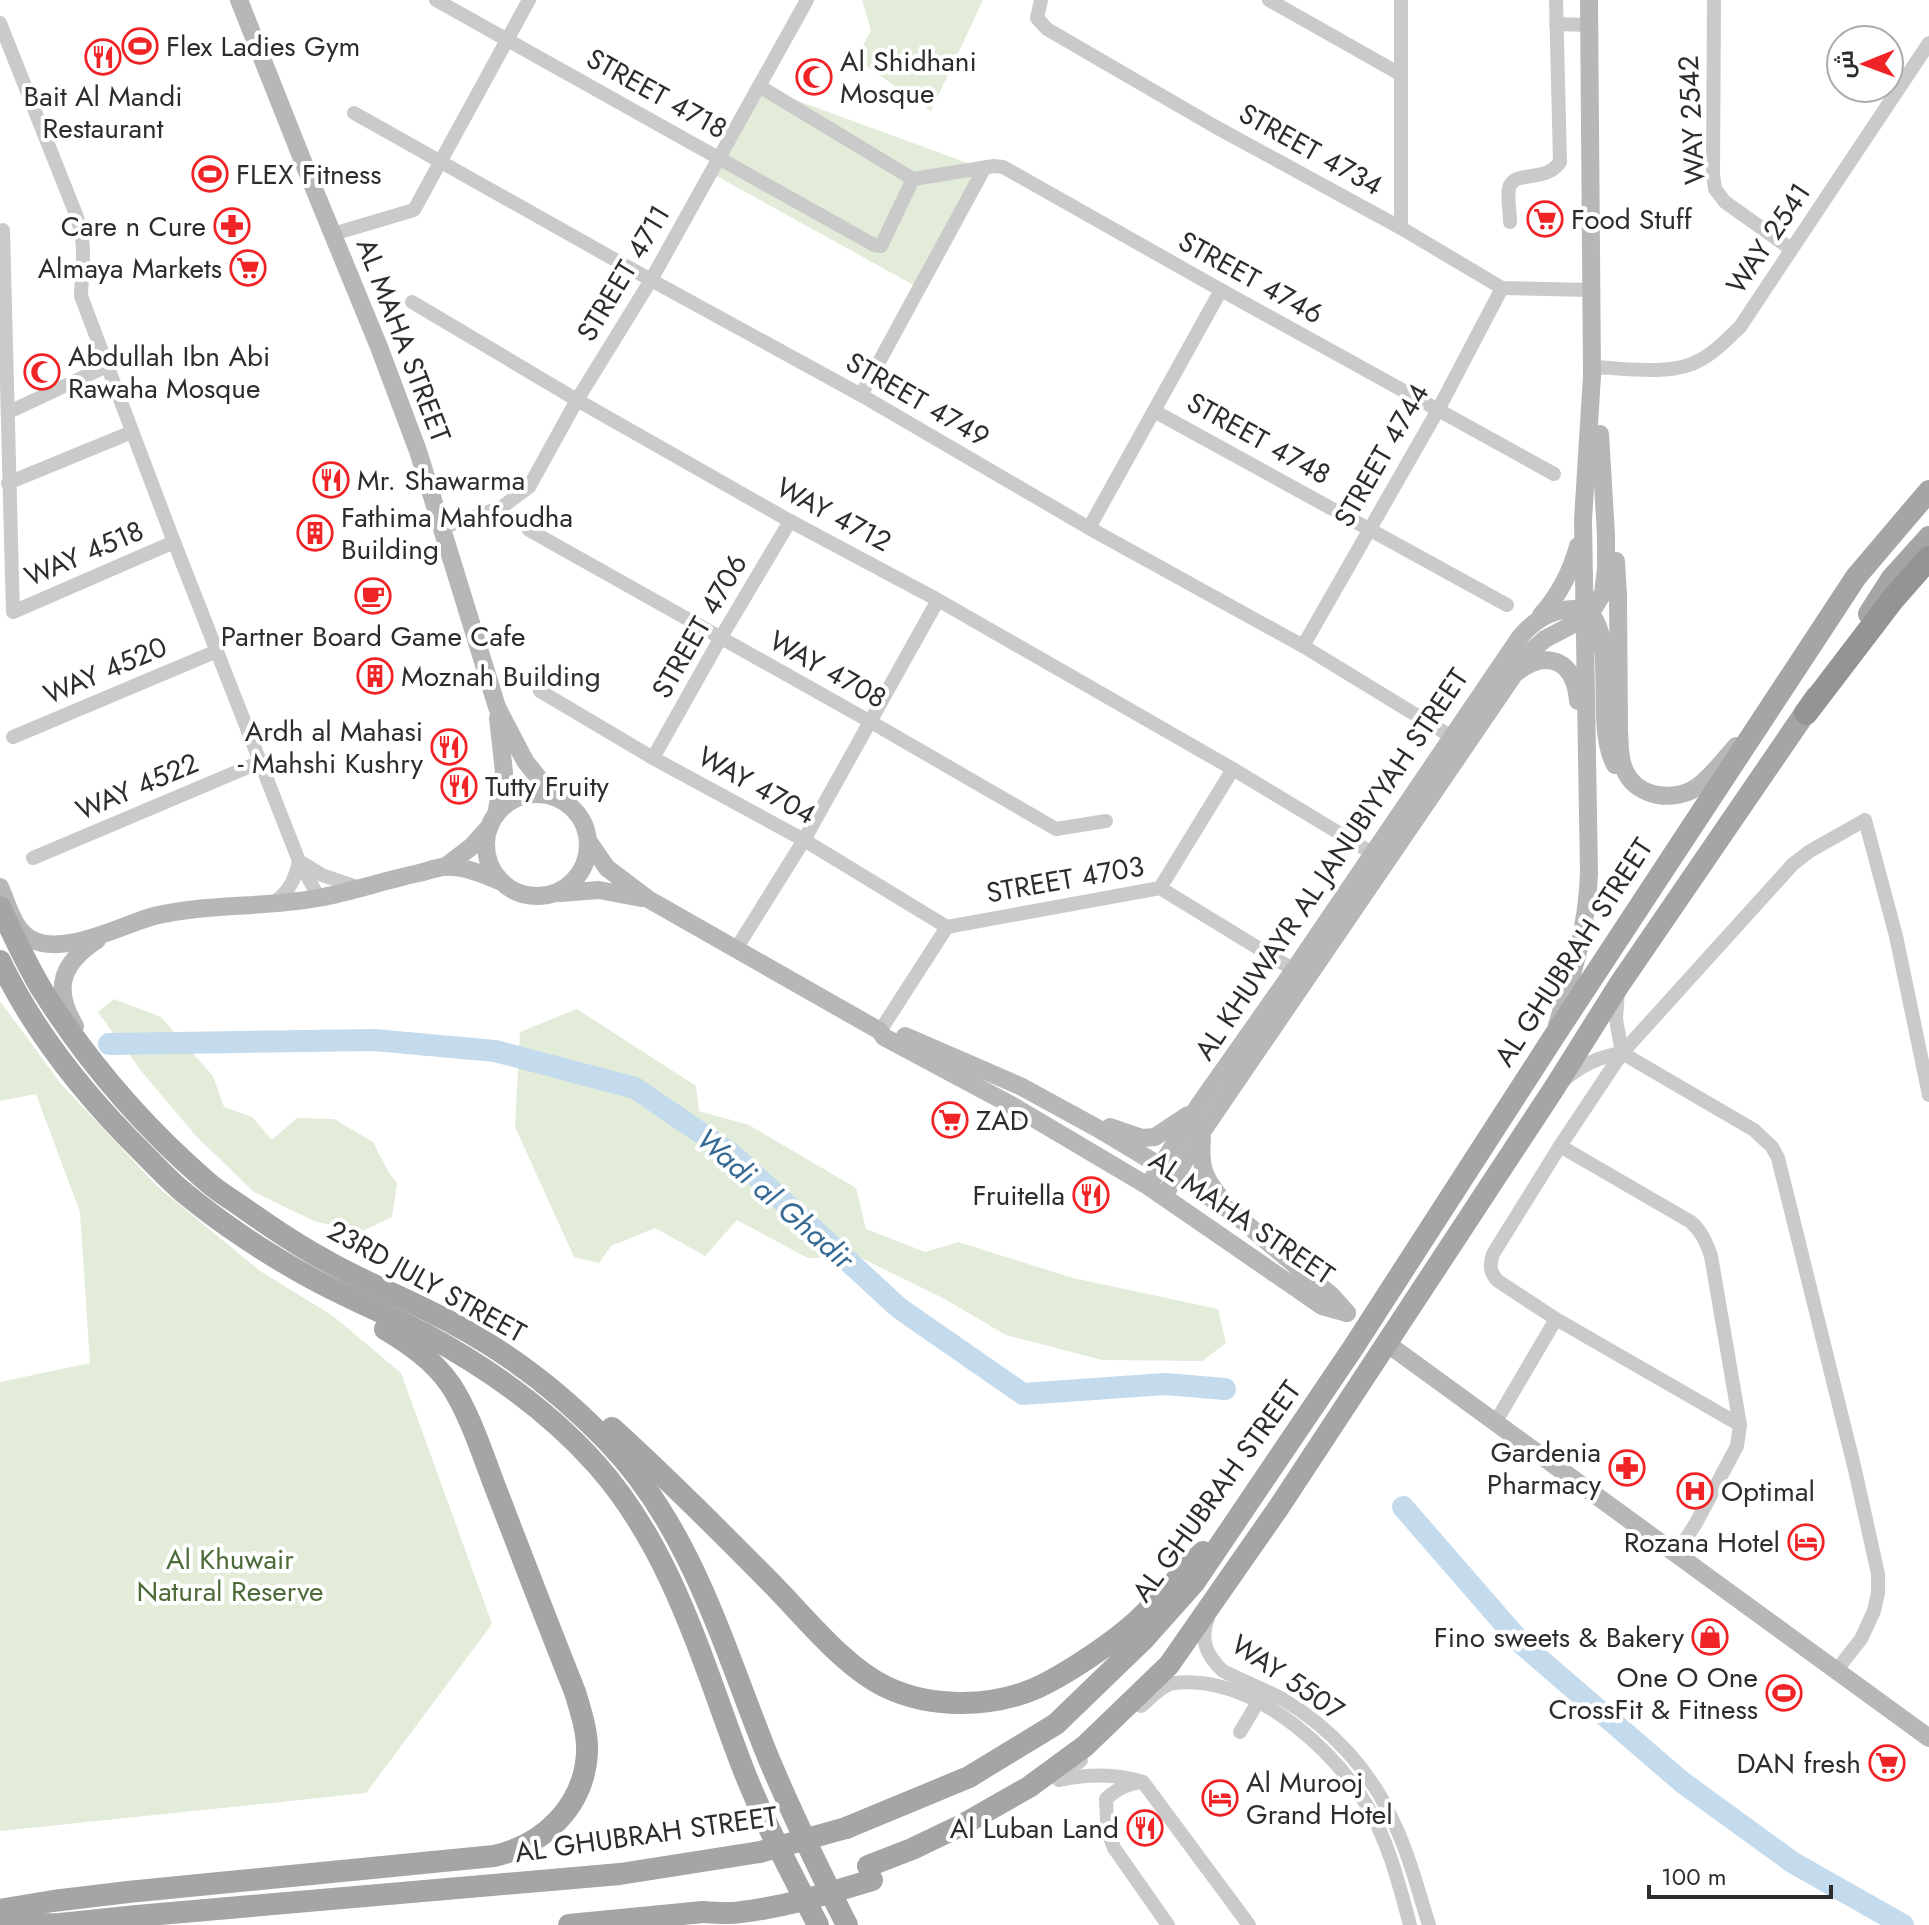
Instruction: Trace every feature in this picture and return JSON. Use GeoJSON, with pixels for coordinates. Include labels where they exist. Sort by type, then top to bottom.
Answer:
{"type":"FeatureCollection","features":[{"type":"Feature","properties":{"kind":"highway"},"geometry":{"type":"LineString","coordinates":[[1806,713],[1893,599],[1929,558]]}},
{"type":"Feature","properties":{"kind":"main road","name":"AL GHUBRAH STREET"},"geometry":{"type":"LineString","coordinates":[[0,1925],[59,1925],[620,1874],[760,1852],[846,1828],[905,1805],[969,1777],[1056,1724],[1155,1627],[1194,1583],[1353,1348],[1856,577],[1929,491]]}},
{"type":"Feature","properties":{"kind":"main road","name":"AL GHUBRAH STREET"},"geometry":{"type":"LineString","coordinates":[[569,1925],[703,1912],[870,1873],[1029,1787],[1085,1746],[1169,1665],[1219,1596],[1619,985],[1806,713],[1892,578],[1929,537]]}},
{"type":"Feature","properties":{"kind":"main road","name":"23RD JULY STREET"},"geometry":{"type":"LineString","coordinates":[[0,907],[42,990],[76,1042],[130,1107],[207,1182],[257,1218],[325,1260],[479,1338],[578,1412],[610,1443],[644,1485],[700,1580],[768,1756],[847,1925]]}},
{"type":"Feature","properties":{"kind":"main road","name":"23RD JULY STREET"},"geometry":{"type":"LineString","coordinates":[[0,961],[33,1018],[76,1081],[132,1142],[190,1198],[311,1278],[479,1365],[521,1395],[598,1465],[650,1539],[667,1570],[770,1832],[818,1925]]}},
{"type":"Feature","properties":{"kind":"main road"},"geometry":{"type":"LineString","coordinates":[[0,1910],[142,1891],[509,1853],[544,1833],[571,1806],[579,1790],[587,1751],[575,1692],[462,1405],[452,1387],[427,1357],[311,1278]]}},
{"type":"Feature","properties":{"kind":"main road"},"geometry":{"type":"LineString","coordinates":[[452,1323],[490,1333],[574,1394],[640,1454],[847,1660],[885,1687],[910,1696],[936,1701],[985,1702],[1034,1689],[1116,1638],[1137,1621],[1181,1573],[1239,1518]]}},
{"type":"Feature","properties":{"kind":"main road"},"geometry":{"type":"LineString","coordinates":[[870,1873],[921,1861],[979,1833],[1022,1808],[1059,1780]]}},
{"type":"Feature","properties":{"kind":"street","name":"AL MAHA STREET"},"geometry":{"type":"LineString","coordinates":[[239,0],[418,451],[497,707],[525,761],[553,796]]}},
{"type":"Feature","properties":{"kind":"street","name":"STREET 4718"},"geometry":{"type":"LineString","coordinates":[[436,0],[874,245],[881,246],[913,179]]}},
{"type":"Feature","properties":{"kind":"street"},"geometry":{"type":"LineString","coordinates":[[333,234],[414,210],[529,0]]}},
{"type":"Feature","properties":{"kind":"street","name":"STREET 4711"},"geometry":{"type":"LineString","coordinates":[[442,528],[502,507],[529,487],[577,400],[651,280],[807,0]]}},
{"type":"Feature","properties":{"kind":"street","name":"STREET 4734"},"geometry":{"type":"LineString","coordinates":[[1041,0],[1037,18],[1047,29],[1502,288],[1591,290]]}},
{"type":"Feature","properties":{"kind":"street"},"geometry":{"type":"LineString","coordinates":[[1269,0],[1400,74]]}},
{"type":"Feature","properties":{"kind":"street"},"geometry":{"type":"LineString","coordinates":[[1401,0],[1401,228]]}},
{"type":"Feature","properties":{"kind":"street"},"geometry":{"type":"LineString","coordinates":[[1510,222],[1509,188],[1512,183],[1519,178],[1546,175],[1554,171],[1560,162],[1556,0]]}},
{"type":"Feature","properties":{"kind":"street"},"geometry":{"type":"LineString","coordinates":[[1553,1038],[1580,947],[1589,886],[1587,614],[1583,520],[1592,371],[1589,0]]}},
{"type":"Feature","properties":{"kind":"street","name":"WAY 2542"},"geometry":{"type":"LineString","coordinates":[[1714,0],[1715,189],[1725,202],[1791,249]]}},
{"type":"Feature","properties":{"kind":"street"},"geometry":{"type":"LineString","coordinates":[[0,23],[83,237],[85,266],[81,296],[299,861],[319,898]]}},
{"type":"Feature","properties":{"kind":"street"},"geometry":{"type":"LineString","coordinates":[[1556,24],[1589,25]]}},
{"type":"Feature","properties":{"kind":"street","name":"WAY 2541"},"geometry":{"type":"LineString","coordinates":[[1592,371],[1686,367],[1717,349],[1740,327],[1929,43]]}},
{"type":"Feature","properties":{"kind":"street"},"geometry":{"type":"LineString","coordinates":[[759,86],[913,179]]}},
{"type":"Feature","properties":{"kind":"street","name":"STREET 4749"},"geometry":{"type":"LineString","coordinates":[[354,113],[861,395],[1089,528],[1303,646],[1452,737]]}},
{"type":"Feature","properties":{"kind":"street","name":"STREET 4746"},"geometry":{"type":"LineString","coordinates":[[913,179],[1003,167],[1554,474]]}},
{"type":"Feature","properties":{"kind":"street"},"geometry":{"type":"LineString","coordinates":[[861,395],[984,169]]}},
{"type":"Feature","properties":{"kind":"street","name":"WAY 4518"},"geometry":{"type":"LineString","coordinates":[[3,230],[13,612],[174,542]]}},
{"type":"Feature","properties":{"kind":"street","name":"STREET 4744"},"geometry":{"type":"LineString","coordinates":[[1303,646],[1438,410],[1502,288]]}},
{"type":"Feature","properties":{"kind":"street"},"geometry":{"type":"LineString","coordinates":[[1089,528],[1221,290]]}},
{"type":"Feature","properties":{"kind":"street","name":"WAY 4712"},"geometry":{"type":"LineString","coordinates":[[412,302],[577,400],[790,521],[938,600],[1233,769],[1372,853]]}},
{"type":"Feature","properties":{"kind":"street"},"geometry":{"type":"LineString","coordinates":[[9,412],[107,366]]}},
{"type":"Feature","properties":{"kind":"street"},"geometry":{"type":"LineString","coordinates":[[1587,614],[1603,593],[1606,569],[1600,434],[1592,371]]}},
{"type":"Feature","properties":{"kind":"street","name":"STREET 4748"},"geometry":{"type":"LineString","coordinates":[[1154,411],[1507,605]]}},
{"type":"Feature","properties":{"kind":"street"},"geometry":{"type":"LineString","coordinates":[[8,483],[132,432]]}},
{"type":"Feature","properties":{"kind":"street"},"geometry":{"type":"LineString","coordinates":[[1600,434],[1611,496],[1618,596],[1620,751],[1626,774]]}},
{"type":"Feature","properties":{"kind":"street","name":"AL KHUWAYR AL JANUBIYYAH STREET"},"geometry":{"type":"LineString","coordinates":[[1169,1171],[1199,1105],[1520,637],[1559,591],[1580,539],[1583,520]]}},
{"type":"Feature","properties":{"kind":"street","name":"STREET 4706"},"geometry":{"type":"LineString","coordinates":[[653,758],[790,521]]}},
{"type":"Feature","properties":{"kind":"street","name":"WAY 4708"},"geometry":{"type":"LineString","coordinates":[[529,530],[1056,829],[1106,821]]}},
{"type":"Feature","properties":{"kind":"street"},"geometry":{"type":"LineString","coordinates":[[736,949],[804,840],[938,600]]}},
{"type":"Feature","properties":{"kind":"street"},"geometry":{"type":"LineString","coordinates":[[1536,621],[1558,610],[1587,614],[1600,630],[1608,746],[1613,762],[1643,791],[1666,796],[1688,792],[1708,777],[1764,714]]}},
{"type":"Feature","properties":{"kind":"street","name":"AL KHUWAYR AL JANUBIYYAH STREET"},"geometry":{"type":"LineString","coordinates":[[1156,1191],[1202,1132],[1510,680],[1537,645],[1587,614]]}},
{"type":"Feature","properties":{"kind":"street","name":"WAY 4520"},"geometry":{"type":"LineString","coordinates":[[13,737],[217,651]]}},
{"type":"Feature","properties":{"kind":"street"},"geometry":{"type":"LineString","coordinates":[[1510,680],[1519,670],[1543,659],[1566,667],[1574,678],[1583,800],[1589,824]]}},
{"type":"Feature","properties":{"kind":"street","name":"WAY 4704"},"geometry":{"type":"LineString","coordinates":[[540,691],[653,758],[804,840],[947,927]]}},
{"type":"Feature","properties":{"kind":"street","name":"AL MAHA STREET"},"geometry":{"type":"LineString","coordinates":[[493,820],[504,772],[497,707]]}},
{"type":"Feature","properties":{"kind":"street","name":"WAY 4522"},"geometry":{"type":"LineString","coordinates":[[33,858],[260,762]]}},
{"type":"Feature","properties":{"kind":"street"},"geometry":{"type":"LineString","coordinates":[[1160,888],[1233,769]]}},
{"type":"Feature","properties":{"kind":"street"},"geometry":{"type":"LineString","coordinates":[[445,867],[471,847],[493,820],[505,806],[528,795],[541,794],[564,802],[581,819],[589,842],[581,873],[557,893],[542,897],[514,891],[492,870],[487,856],[486,841],[493,820]]}},
{"type":"Feature","properties":{"kind":"street"},"geometry":{"type":"LineString","coordinates":[[1740,1425],[1556,1319],[1498,1281],[1490,1269],[1493,1254],[1622,1053],[1793,864],[1865,820],[1896,936],[1929,1095]]}},
{"type":"Feature","properties":{"kind":"street","name":"AL MAHA STREET"},"geometry":{"type":"LineString","coordinates":[[589,842],[607,868],[648,899],[880,1031],[884,1037],[1013,1106],[1156,1191],[1322,1306],[1347,1313],[1332,1296],[1232,1212],[1169,1171],[1020,1086],[888,1029],[880,1031]]}},
{"type":"Feature","properties":{"kind":"street"},"geometry":{"type":"LineString","coordinates":[[299,861],[322,875],[357,887]]}},
{"type":"Feature","properties":{"kind":"street"},"geometry":{"type":"LineString","coordinates":[[273,903],[291,885],[299,861]]}},
{"type":"Feature","properties":{"kind":"street"},"geometry":{"type":"LineString","coordinates":[[0,887],[18,928],[30,938],[55,944],[82,940],[154,916],[319,898],[445,867],[478,872],[502,882]]}},
{"type":"Feature","properties":{"kind":"street","name":"STREET 4703"},"geometry":{"type":"LineString","coordinates":[[947,927],[1160,888],[1294,970]]}},
{"type":"Feature","properties":{"kind":"street","name":"AL MAHA STREET"},"geometry":{"type":"LineString","coordinates":[[557,893],[599,890],[648,899]]}},
{"type":"Feature","properties":{"kind":"street"},"geometry":{"type":"LineString","coordinates":[[880,1031],[947,927]]}},
{"type":"Feature","properties":{"kind":"street"},"geometry":{"type":"LineString","coordinates":[[109,932],[83,949],[69,963],[62,978],[63,995],[72,1022],[130,1107]]}},
{"type":"Feature","properties":{"kind":"street"},"geometry":{"type":"LineString","coordinates":[[1619,985],[1616,1019],[1622,1053]]}},
{"type":"Feature","properties":{"kind":"street"},"geometry":{"type":"LineString","coordinates":[[1553,1090],[1595,1059],[1622,1053],[1754,1130],[1772,1147],[1778,1158],[1876,1556],[1876,1602],[1853,1650],[1836,1671]]}},
{"type":"Feature","properties":{"kind":"street"},"geometry":{"type":"LineString","coordinates":[[1097,1128],[1120,1129],[1142,1138],[1155,1137],[1199,1105]]}},
{"type":"Feature","properties":{"kind":"street"},"geometry":{"type":"LineString","coordinates":[[1202,1132],[1201,1158],[1206,1180],[1232,1212]]}},
{"type":"Feature","properties":{"kind":"street"},"geometry":{"type":"LineString","coordinates":[[1560,1146],[1681,1215],[1699,1229],[1711,1256],[1740,1425],[1737,1446],[1677,1553]]}},
{"type":"Feature","properties":{"kind":"street"},"geometry":{"type":"LineString","coordinates":[[1495,1423],[1556,1319]]}},
{"type":"Feature","properties":{"kind":"street"},"geometry":{"type":"LineString","coordinates":[[1396,1350],[1929,1738]]}},
{"type":"Feature","properties":{"kind":"street","name":"WAY 5507"},"geometry":{"type":"LineString","coordinates":[[1219,1596],[1203,1634],[1209,1656],[1223,1671],[1284,1700],[1311,1718],[1358,1764],[1393,1819],[1429,1925]]}},
{"type":"Feature","properties":{"kind":"street","name":"WAY 5507"},"geometry":{"type":"LineString","coordinates":[[1059,1780],[1169,1684],[1192,1683],[1223,1688],[1258,1702],[1309,1737],[1351,1781],[1368,1806],[1381,1834],[1410,1925]]}},
{"type":"Feature","properties":{"kind":"street"},"geometry":{"type":"LineString","coordinates":[[1240,1732],[1258,1702]]}},
{"type":"Feature","properties":{"kind":"street"},"geometry":{"type":"LineString","coordinates":[[1059,1780],[1096,1774],[1126,1776],[1143,1782],[1249,1925]]}},
{"type":"Feature","properties":{"kind":"street"},"geometry":{"type":"LineString","coordinates":[[1143,1782],[1113,1791],[1106,1799],[1109,1830],[1114,1848],[1168,1925]]}},
{"type":"Feature","properties":{"kind":"green space"},"geometry":{"type":"Polygon","coordinates":[[[862,0],[983,0],[931,111],[856,59],[871,30],[862,0]]]}},
{"type":"Feature","properties":{"kind":"green space"},"geometry":{"type":"Polygon","coordinates":[[[757,86],[984,169],[919,288],[711,173],[757,86]]]}},
{"type":"Feature","properties":{"kind":"green space"},"geometry":{"type":"Polygon","coordinates":[[[114,999],[161,1017],[213,1076],[224,1107],[252,1117],[272,1140],[297,1118],[334,1119],[373,1142],[397,1183],[392,1217],[360,1232],[314,1221],[254,1192],[196,1136],[142,1072],[98,1012],[114,999]]]}},
{"type":"Feature","properties":{"kind":"green space","name":"Al Khuwair Natural Reserve"},"geometry":{"type":"Polygon","coordinates":[[[0,1001],[61,1084],[158,1187],[260,1271],[333,1316],[401,1373],[492,1624],[366,1793],[0,1831],[0,1382],[90,1363],[80,1212],[36,1094],[0,1101],[0,1001]]]}},
{"type":"Feature","properties":{"kind":"green space"},"geometry":{"type":"Polygon","coordinates":[[[577,1009],[696,1086],[699,1111],[749,1125],[856,1188],[866,1229],[925,1252],[958,1242],[1073,1278],[1218,1309],[1226,1343],[1202,1361],[1102,1360],[1006,1335],[943,1298],[861,1258],[808,1258],[737,1220],[705,1256],[655,1228],[611,1246],[599,1263],[574,1257],[515,1127],[520,1032],[577,1009]]]}},
{"type":"Feature","properties":{"kind":"waterway","name":"Wadi al Ghadir"},"geometry":{"type":"LineString","coordinates":[[109,1044],[374,1040],[495,1051],[635,1088],[733,1155],[899,1308],[1023,1394],[1165,1384],[1225,1389]]}},
{"type":"Feature","properties":{"kind":"waterway","name":"Wadi al Ghadir"},"geometry":{"type":"LineString","coordinates":[[1403,1507],[1522,1644],[1682,1782],[1792,1862],[1903,1925]]}},
{"type":"Feature","properties":{"kind":"place","name":"Flex Ladies Gym"},"geometry":{"type":"Point","coordinates":[140,46]}},
{"type":"Feature","properties":{"kind":"place","name":"Bait Al Mandi Restaurant"},"geometry":{"type":"Point","coordinates":[103,57]}},
{"type":"Feature","properties":{"kind":"place","name":"Al Shidhani Mosque"},"geometry":{"type":"Point","coordinates":[814,77]}},
{"type":"Feature","properties":{"kind":"place","name":"FLEX Fitness"},"geometry":{"type":"Point","coordinates":[210,174]}},
{"type":"Feature","properties":{"kind":"place","name":"Food Stuff"},"geometry":{"type":"Point","coordinates":[1545,219]}},
{"type":"Feature","properties":{"kind":"place","name":"Care n Cure"},"geometry":{"type":"Point","coordinates":[232,226]}},
{"type":"Feature","properties":{"kind":"place","name":"Almaya Markets"},"geometry":{"type":"Point","coordinates":[248,268]}},
{"type":"Feature","properties":{"kind":"place","name":"Abdullah Ibn Abi Rawaha Mosque"},"geometry":{"type":"Point","coordinates":[42,372]}},
{"type":"Feature","properties":{"kind":"place","name":"Mr. Shawarma"},"geometry":{"type":"Point","coordinates":[331,480]}},
{"type":"Feature","properties":{"kind":"place","name":"Fathima Mahfoudha Building"},"geometry":{"type":"Point","coordinates":[315,533]}},
{"type":"Feature","properties":{"kind":"place","name":"Partner Board Game Cafe"},"geometry":{"type":"Point","coordinates":[373,596]}},
{"type":"Feature","properties":{"kind":"place","name":"Moznah Building"},"geometry":{"type":"Point","coordinates":[375,676]}},
{"type":"Feature","properties":{"kind":"place","name":"Ardh al Mahasi - Mahshi Kushry"},"geometry":{"type":"Point","coordinates":[449,747]}},
{"type":"Feature","properties":{"kind":"place","name":"Tutty Fruity"},"geometry":{"type":"Point","coordinates":[459,786]}},
{"type":"Feature","properties":{"kind":"place","name":"ZAD"},"geometry":{"type":"Point","coordinates":[950,1120]}},
{"type":"Feature","properties":{"kind":"place","name":"Fruitella"},"geometry":{"type":"Point","coordinates":[1091,1195]}},
{"type":"Feature","properties":{"kind":"place","name":"Gardenia Pharmacy"},"geometry":{"type":"Point","coordinates":[1627,1468]}},
{"type":"Feature","properties":{"kind":"place","name":"Optimal"},"geometry":{"type":"Point","coordinates":[1695,1491]}},
{"type":"Feature","properties":{"kind":"place","name":"Rozana Hotel"},"geometry":{"type":"Point","coordinates":[1806,1542]}},
{"type":"Feature","properties":{"kind":"place","name":"Fino sweets & Bakery"},"geometry":{"type":"Point","coordinates":[1710,1637]}},
{"type":"Feature","properties":{"kind":"place","name":"One O One CrossFit & Fitness"},"geometry":{"type":"Point","coordinates":[1784,1693]}},
{"type":"Feature","properties":{"kind":"place","name":"DAN fresh"},"geometry":{"type":"Point","coordinates":[1887,1763]}},
{"type":"Feature","properties":{"kind":"place","name":"Al Murooj Grand Hotel"},"geometry":{"type":"Point","coordinates":[1220,1798]}},
{"type":"Feature","properties":{"kind":"place","name":"Al Luban Land"},"geometry":{"type":"Point","coordinates":[1145,1828]}}]}
